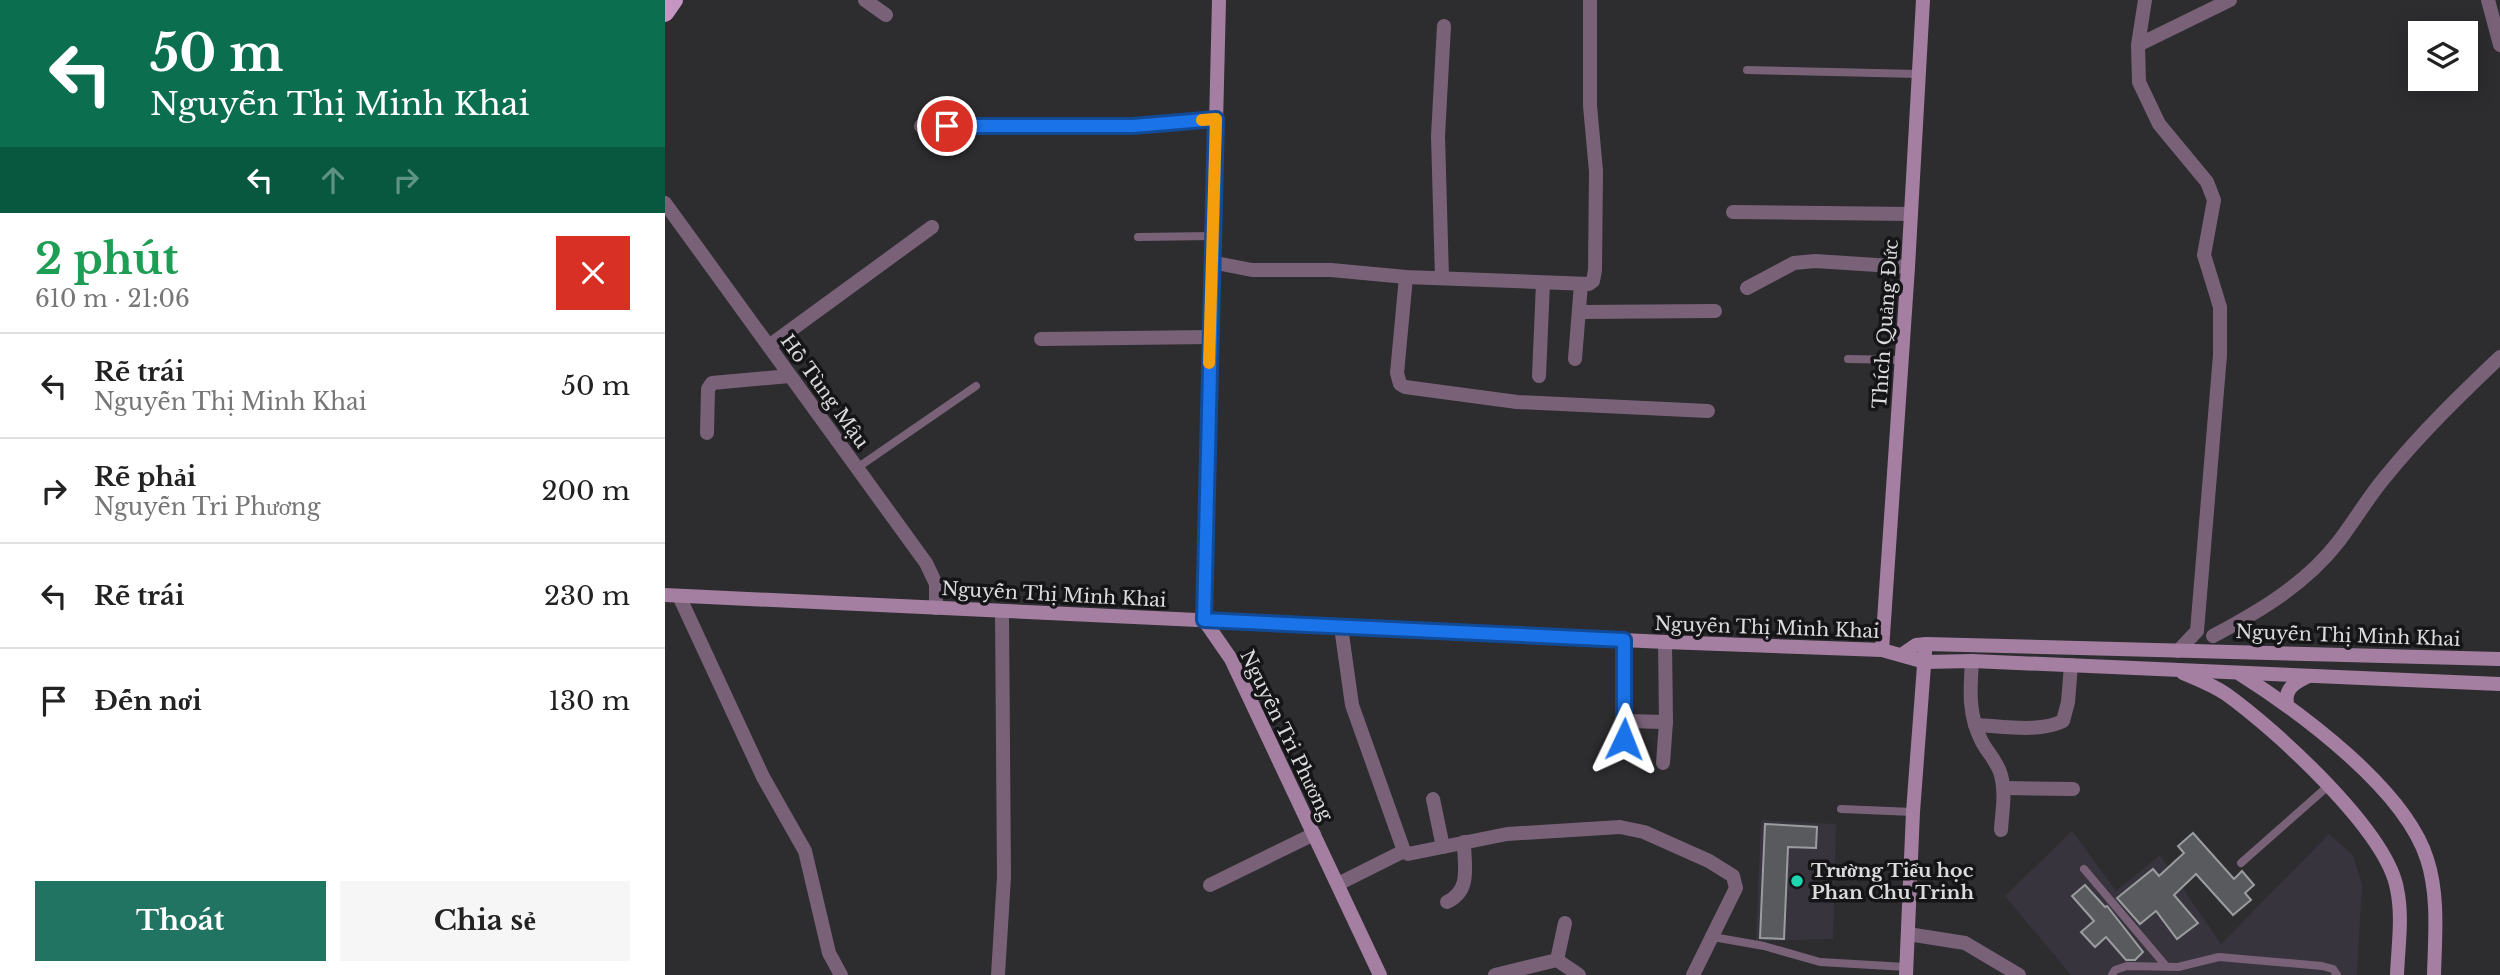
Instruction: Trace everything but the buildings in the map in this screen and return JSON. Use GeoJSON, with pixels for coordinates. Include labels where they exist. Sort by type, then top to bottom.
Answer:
{"type":"FeatureCollection","features":[{"type":"Feature","properties":{"kind":"main road"},"geometry":{"type":"LineString","coordinates":[[665,13],[674,0]]}},
{"type":"Feature","properties":{"kind":"street"},"geometry":{"type":"LineString","coordinates":[[865,0],[886,15]]}},
{"type":"Feature","properties":{"kind":"street"},"geometry":{"type":"LineString","coordinates":[[1204,620],[1219,0]]}},
{"type":"Feature","properties":{"kind":"street"},"geometry":{"type":"LineString","coordinates":[[1211,262],[1252,270],[1331,271],[1581,285],[1593,281],[1596,171],[1590,107],[1590,0]]}},
{"type":"Feature","properties":{"kind":"street","name":"Thích Quảng Đức"},"geometry":{"type":"LineString","coordinates":[[1882,650],[1923,0]]}},
{"type":"Feature","properties":{"kind":"street"},"geometry":{"type":"LineString","coordinates":[[2145,0],[2137,45],[2139,82],[2159,124],[2207,181],[2214,200],[2204,255],[2220,307],[2220,355],[2197,631],[2178,652],[2177,670],[2224,693],[2274,733],[2368,830],[2389,864],[2397,889],[2397,975]]}},
{"type":"Feature","properties":{"kind":"street"},"geometry":{"type":"LineString","coordinates":[[2137,45],[2229,0]]}},
{"type":"Feature","properties":{"kind":"street"},"geometry":{"type":"LineString","coordinates":[[2488,0],[2500,45]]}},
{"type":"Feature","properties":{"kind":"street"},"geometry":{"type":"LineString","coordinates":[[1442,278],[1438,136],[1444,26]]}},
{"type":"Feature","properties":{"kind":"street"},"geometry":{"type":"LineString","coordinates":[[921,126],[1133,126],[1216,119]]}},
{"type":"Feature","properties":{"kind":"street","name":"Hồ Tùng Mậu"},"geometry":{"type":"LineString","coordinates":[[668,212],[769,346],[931,572],[936,584],[936,608]]}},
{"type":"Feature","properties":{"kind":"street"},"geometry":{"type":"LineString","coordinates":[[1733,212],[1911,214]]}},
{"type":"Feature","properties":{"kind":"street"},"geometry":{"type":"LineString","coordinates":[[769,346],[932,226]]}},
{"type":"Feature","properties":{"kind":"street"},"geometry":{"type":"LineString","coordinates":[[1747,288],[1794,263],[1815,261],[1908,267]]}},
{"type":"Feature","properties":{"kind":"street"},"geometry":{"type":"LineString","coordinates":[[1406,277],[1397,373],[1400,384],[1405,387],[1517,402],[1708,411]]}},
{"type":"Feature","properties":{"kind":"street"},"geometry":{"type":"LineString","coordinates":[[1539,376],[1543,283]]}},
{"type":"Feature","properties":{"kind":"street"},"geometry":{"type":"LineString","coordinates":[[1575,359],[1581,285]]}},
{"type":"Feature","properties":{"kind":"street"},"geometry":{"type":"LineString","coordinates":[[1579,312],[1715,311]]}},
{"type":"Feature","properties":{"kind":"street"},"geometry":{"type":"LineString","coordinates":[[1041,339],[1210,337]]}},
{"type":"Feature","properties":{"kind":"street"},"geometry":{"type":"LineString","coordinates":[[2213,636],[2279,599],[2316,566],[2339,542],[2392,469],[2431,424],[2500,357]]}},
{"type":"Feature","properties":{"kind":"street"},"geometry":{"type":"LineString","coordinates":[[707,433],[708,389],[712,383],[790,376]]}},
{"type":"Feature","properties":{"kind":"street"},"geometry":{"type":"LineString","coordinates":[[672,595],[763,777],[805,851],[829,953],[841,975]]}},
{"type":"Feature","properties":{"kind":"street","name":"Nguyễn Thị Minh Khai"},"geometry":{"type":"LineString","coordinates":[[672,595],[1882,650],[1925,662],[1972,661],[2500,684]]}},
{"type":"Feature","properties":{"kind":"street"},"geometry":{"type":"LineString","coordinates":[[998,975],[1004,877],[1002,611]]}},
{"type":"Feature","properties":{"kind":"street","name":"Nguyễn Tri Phương"},"geometry":{"type":"LineString","coordinates":[[1204,620],[1231,659],[1380,975]]}},
{"type":"Feature","properties":{"kind":"street"},"geometry":{"type":"LineString","coordinates":[[1341,627],[1352,705],[1404,851],[1408,854],[1507,834],[1609,827],[1644,832],[1709,861],[1733,876],[1736,888],[1693,975]]}},
{"type":"Feature","properties":{"kind":"street"},"geometry":{"type":"LineString","coordinates":[[2197,631],[2213,636],[2238,651],[2237,673],[2287,704],[2396,804],[2421,842],[2428,860],[2436,927],[2434,975]]}},
{"type":"Feature","properties":{"kind":"street"},"geometry":{"type":"LineString","coordinates":[[1624,640],[1624,739]]}},
{"type":"Feature","properties":{"kind":"street"},"geometry":{"type":"LineString","coordinates":[[1663,763],[1666,722],[1665,642]]}},
{"type":"Feature","properties":{"kind":"street"},"geometry":{"type":"LineString","coordinates":[[1906,971],[1913,812],[1926,644]]}},
{"type":"Feature","properties":{"kind":"street","name":"Nguyễn Thị Minh Khai"},"geometry":{"type":"LineString","coordinates":[[1903,654],[1916,645],[1926,644],[2500,659]]}},
{"type":"Feature","properties":{"kind":"street"},"geometry":{"type":"LineString","coordinates":[[1972,661],[1969,696],[1975,725],[2000,771],[2004,788],[2001,830]]}},
{"type":"Feature","properties":{"kind":"street"},"geometry":{"type":"LineString","coordinates":[[1975,725],[2041,727],[2053,726],[2063,721],[2068,702],[2071,665]]}},
{"type":"Feature","properties":{"kind":"street"},"geometry":{"type":"LineString","coordinates":[[2287,704],[2289,689],[2297,681],[2310,676]]}},
{"type":"Feature","properties":{"kind":"street"},"geometry":{"type":"LineString","coordinates":[[1625,721],[1666,722]]}},
{"type":"Feature","properties":{"kind":"street"},"geometry":{"type":"LineString","coordinates":[[2004,788],[2073,789]]}},
{"type":"Feature","properties":{"kind":"street"},"geometry":{"type":"LineString","coordinates":[[1433,799],[1443,847]]}},
{"type":"Feature","properties":{"kind":"street"},"geometry":{"type":"LineString","coordinates":[[1210,885],[1314,834]]}},
{"type":"Feature","properties":{"kind":"street"},"geometry":{"type":"LineString","coordinates":[[1447,902],[1461,894],[1465,884],[1464,842]]}},
{"type":"Feature","properties":{"kind":"street"},"geometry":{"type":"LineString","coordinates":[[1338,884],[1404,851]]}},
{"type":"Feature","properties":{"kind":"street"},"geometry":{"type":"LineString","coordinates":[[1557,961],[1565,923]]}},
{"type":"Feature","properties":{"kind":"street"},"geometry":{"type":"LineString","coordinates":[[1908,934],[1965,943],[2019,975]]}},
{"type":"Feature","properties":{"kind":"street"},"geometry":{"type":"LineString","coordinates":[[1495,975],[1557,961],[1579,975]]}},
{"type":"Feature","properties":{"kind":"lane"},"geometry":{"type":"LineString","coordinates":[[1747,70],[1919,74]]}},
{"type":"Feature","properties":{"kind":"lane"},"geometry":{"type":"LineString","coordinates":[[1138,237],[1212,236]]}},
{"type":"Feature","properties":{"kind":"lane"},"geometry":{"type":"LineString","coordinates":[[1848,359],[1902,359]]}},
{"type":"Feature","properties":{"kind":"lane"},"geometry":{"type":"LineString","coordinates":[[857,468],[977,386]]}},
{"type":"Feature","properties":{"kind":"lane"},"geometry":{"type":"LineString","coordinates":[[2241,863],[2327,787]]}},
{"type":"Feature","properties":{"kind":"lane"},"geometry":{"type":"LineString","coordinates":[[1841,809],[1885,813],[1913,812]]}},
{"type":"Feature","properties":{"kind":"lane"},"geometry":{"type":"LineString","coordinates":[[2084,869],[2166,966]]}},
{"type":"Feature","properties":{"kind":"lane"},"geometry":{"type":"LineString","coordinates":[[1713,937],[1764,946],[1820,962],[1906,971]]}},
{"type":"Feature","properties":{"kind":"lane"},"geometry":{"type":"LineString","coordinates":[[2112,975],[2115,970],[2127,966],[2190,965],[2219,957],[2322,966],[2333,969],[2337,975]]}},
{"type":"Feature","properties":{"kind":"lane"},"geometry":{"type":"LineString","coordinates":[[2287,975],[2288,963]]}},
{"type":"Feature","properties":{"kind":"shaded area","name":"Trường Tiểu học Phan Chu Trinh"},"geometry":{"type":"Polygon","coordinates":[[[1761,820],[1836,824],[1833,939],[1756,941],[1761,820]]]}},
{"type":"Feature","properties":{"kind":"shaded area"},"geometry":{"type":"Polygon","coordinates":[[[2072,831],[2116,891],[2160,855],[2221,944],[2329,834],[2353,855],[2362,885],[2357,975],[2071,975],[2005,896],[2072,831]]]}},
{"type":"Feature","properties":{"kind":"slow traffic"},"geometry":{"type":"LineString","coordinates":[[1202,120],[1216,119],[1209,363]]}},
{"type":"Feature","properties":{"kind":"place","name":"Trường Tiểu học Phan Chu Trinh"},"geometry":{"type":"Point","coordinates":[1797,881]}},
{"type":"Feature","properties":{"kind":"route"},"geometry":{"type":"LineString","coordinates":[[947,126],[1133,126],[1216,119],[1204,620],[1624,640],[1624,739]]}}]}
